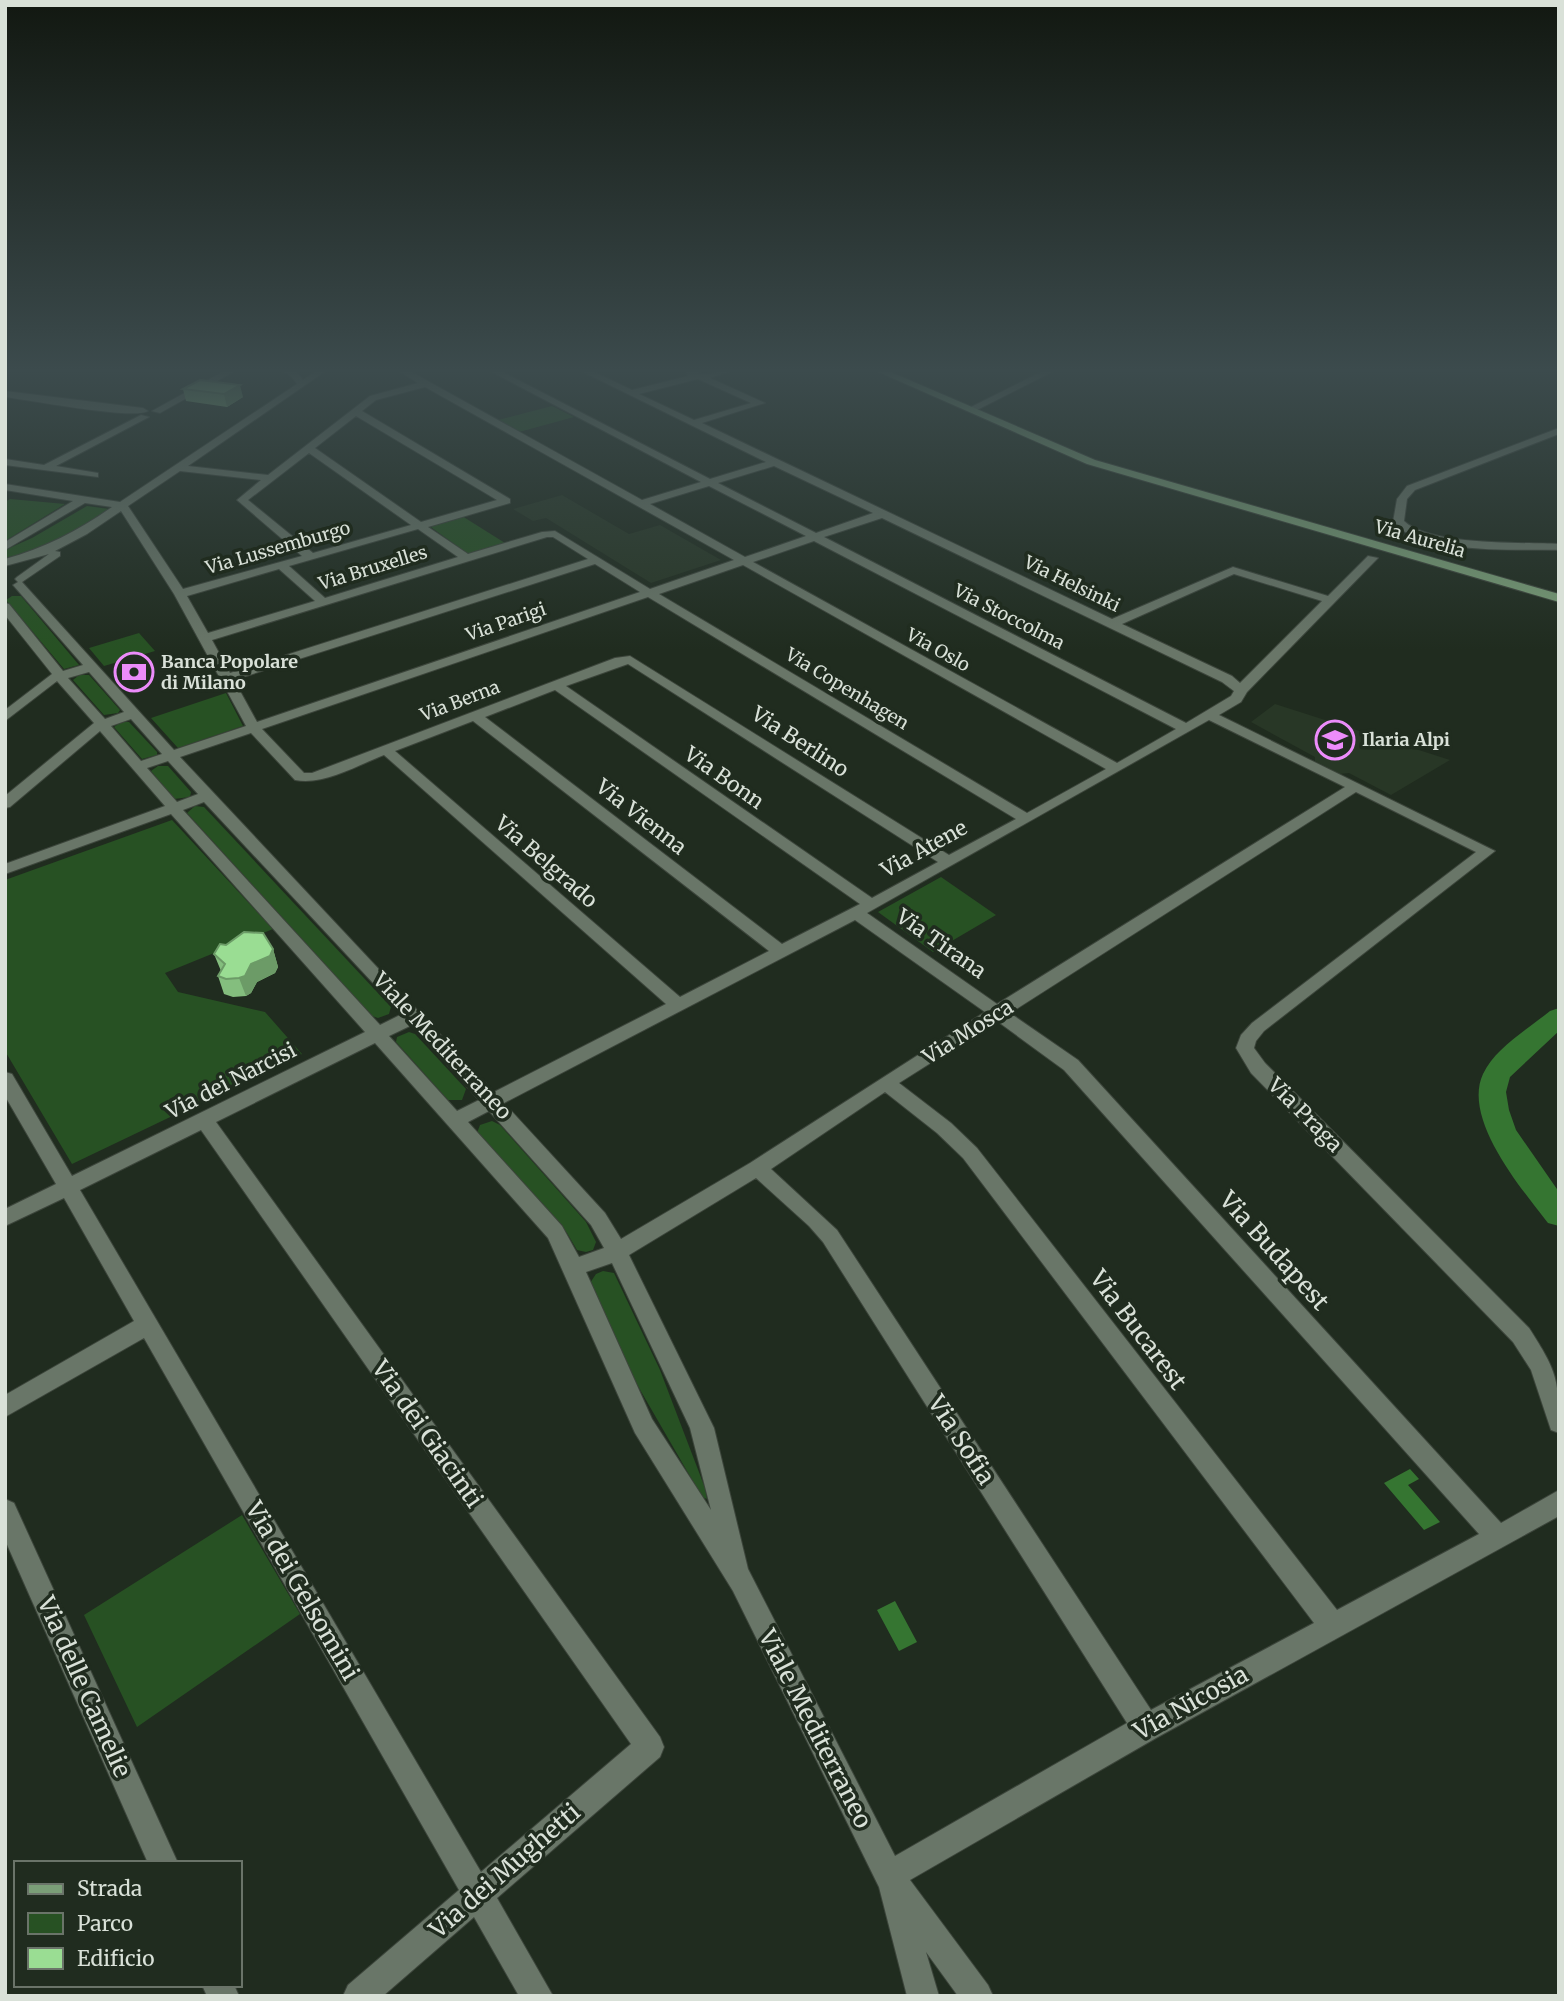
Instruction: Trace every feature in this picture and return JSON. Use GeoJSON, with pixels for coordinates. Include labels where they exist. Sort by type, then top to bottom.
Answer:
{"type":"FeatureCollection","features":[{"type":"Feature","properties":{"kind":"main road","name":"Via Aurelia"},"geometry":{"type":"LineString","coordinates":[[1097,463],[1559,598]]}},
{"type":"Feature","properties":{"kind":"street"},"geometry":{"type":"LineString","coordinates":[[16,463],[94,475]]}},
{"type":"Feature","properties":{"kind":"street"},"geometry":{"type":"LineString","coordinates":[[45,467],[52,463]]}},
{"type":"Feature","properties":{"kind":"street"},"geometry":{"type":"LineString","coordinates":[[5,596],[83,532],[187,463]]}},
{"type":"Feature","properties":{"kind":"street"},"geometry":{"type":"LineString","coordinates":[[289,463],[244,499],[243,503],[311,557]]}},
{"type":"Feature","properties":{"kind":"street"},"geometry":{"type":"LineString","coordinates":[[331,463],[466,558]]}},
{"type":"Feature","properties":{"kind":"street","name":"Via Lussemburgo"},"geometry":{"type":"LineString","coordinates":[[180,594],[506,501],[443,463]]}},
{"type":"Feature","properties":{"kind":"street","name":"Via Oslo"},"geometry":{"type":"LineString","coordinates":[[567,463],[1117,769]]}},
{"type":"Feature","properties":{"kind":"street","name":"Via Stoccolma"},"geometry":{"type":"LineString","coordinates":[[672,463],[1187,729]]}},
{"type":"Feature","properties":{"kind":"street"},"geometry":{"type":"LineString","coordinates":[[639,504],[772,463]]}},
{"type":"Feature","properties":{"kind":"street","name":"Via Helsinki"},"geometry":{"type":"LineString","coordinates":[[779,463],[1227,679],[1241,690]]}},
{"type":"Feature","properties":{"kind":"street"},"geometry":{"type":"LineString","coordinates":[[1475,463],[1411,488],[1402,499],[1398,522],[1403,530],[1424,536],[1482,543],[1559,547]]}},
{"type":"Feature","properties":{"kind":"street"},"geometry":{"type":"LineString","coordinates":[[180,468],[270,478]]}},
{"type":"Feature","properties":{"kind":"street"},"geometry":{"type":"LineString","coordinates":[[5,488],[123,506]]}},
{"type":"Feature","properties":{"kind":"street"},"geometry":{"type":"LineString","coordinates":[[5,547],[81,501]]}},
{"type":"Feature","properties":{"kind":"street"},"geometry":{"type":"LineString","coordinates":[[123,506],[180,594],[254,728]]}},
{"type":"Feature","properties":{"kind":"street","name":"Via Parigi"},"geometry":{"type":"LineString","coordinates":[[140,766],[885,513]]}},
{"type":"Feature","properties":{"kind":"street"},"geometry":{"type":"LineString","coordinates":[[5,565],[46,551],[83,532]]}},
{"type":"Feature","properties":{"kind":"street","name":"Via Bruxelles"},"geometry":{"type":"LineString","coordinates":[[205,638],[552,534]]}},
{"type":"Feature","properties":{"kind":"street","name":"Via Copenhagen"},"geometry":{"type":"LineString","coordinates":[[552,534],[1025,818]]}},
{"type":"Feature","properties":{"kind":"street","name":"Via Atene"},"geometry":{"type":"LineString","coordinates":[[454,1121],[863,909],[1117,769],[1238,698],[1241,690],[1372,558]]}},
{"type":"Feature","properties":{"kind":"street"},"geometry":{"type":"LineString","coordinates":[[227,678],[597,560]]}},
{"type":"Feature","properties":{"kind":"street","name":"Viale Mediterraneo"},"geometry":{"type":"LineString","coordinates":[[5,565],[20,574],[20,582],[91,667],[173,755],[207,796],[492,1100],[589,1208],[617,1252],[702,1428],[742,1583]]}},
{"type":"Feature","properties":{"kind":"street"},"geometry":{"type":"LineString","coordinates":[[281,565],[323,602]]}},
{"type":"Feature","properties":{"kind":"street"},"geometry":{"type":"LineString","coordinates":[[1112,624],[1233,570],[1330,600]]}},
{"type":"Feature","properties":{"kind":"street","name":"Viale Mediterraneo"},"geometry":{"type":"LineString","coordinates":[[5,607],[60,676],[174,808],[551,1227],[574,1268],[643,1426],[742,1583],[889,1876],[976,1996]]}},
{"type":"Feature","properties":{"kind":"street","name":"Via Berna"},"geometry":{"type":"LineString","coordinates":[[254,728],[297,775],[314,778],[629,659]]}},
{"type":"Feature","properties":{"kind":"street","name":"Via Berlino"},"geometry":{"type":"LineString","coordinates":[[629,659],[949,862]]}},
{"type":"Feature","properties":{"kind":"street"},"geometry":{"type":"LineString","coordinates":[[5,717],[53,678],[91,667]]}},
{"type":"Feature","properties":{"kind":"street","name":"Via Bonn"},"geometry":{"type":"LineString","coordinates":[[556,685],[863,909]]}},
{"type":"Feature","properties":{"kind":"street"},"geometry":{"type":"LineString","coordinates":[[5,804],[102,723],[133,713]]}},
{"type":"Feature","properties":{"kind":"street"},"geometry":{"type":"LineString","coordinates":[[1209,715],[1356,786]]}},
{"type":"Feature","properties":{"kind":"street","name":"Via Vienna"},"geometry":{"type":"LineString","coordinates":[[475,716],[781,952]]}},
{"type":"Feature","properties":{"kind":"street","name":"Via Belgrado"},"geometry":{"type":"LineString","coordinates":[[386,750],[678,1005]]}},
{"type":"Feature","properties":{"kind":"street","name":"Via Praga"},"geometry":{"type":"LineString","coordinates":[[1356,786],[1487,851],[1258,1027],[1247,1039],[1245,1048],[1258,1068],[1521,1335],[1541,1367],[1559,1423]]}},
{"type":"Feature","properties":{"kind":"street","name":"Via Mosca"},"geometry":{"type":"LineString","coordinates":[[574,1268],[617,1252],[757,1168],[886,1083],[1356,786]]}},
{"type":"Feature","properties":{"kind":"street"},"geometry":{"type":"LineString","coordinates":[[5,869],[207,796]]}},
{"type":"Feature","properties":{"kind":"street","name":"Via Tirana"},"geometry":{"type":"LineString","coordinates":[[863,909],[999,1013]]}},
{"type":"Feature","properties":{"kind":"street","name":"Via Budapest"},"geometry":{"type":"LineString","coordinates":[[999,1013],[1074,1069],[1497,1537]]}},
{"type":"Feature","properties":{"kind":"street","name":"Via dei Narcisi"},"geometry":{"type":"LineString","coordinates":[[5,1218],[414,1016]]}},
{"type":"Feature","properties":{"kind":"street","name":"Via dei Gelsomini"},"geometry":{"type":"LineString","coordinates":[[5,1079],[537,1996]]}},
{"type":"Feature","properties":{"kind":"street","name":"Via Bucarest"},"geometry":{"type":"LineString","coordinates":[[886,1083],[944,1128],[970,1153],[1332,1625]]}},
{"type":"Feature","properties":{"kind":"street","name":"Via dei Giacinti"},"geometry":{"type":"LineString","coordinates":[[204,1121],[650,1747]]}},
{"type":"Feature","properties":{"kind":"street","name":"Via Sofia"},"geometry":{"type":"LineString","coordinates":[[757,1168],[828,1232],[1146,1728]]}},
{"type":"Feature","properties":{"kind":"street"},"geometry":{"type":"LineString","coordinates":[[5,1407],[148,1324]]}},
{"type":"Feature","properties":{"kind":"street"},"geometry":{"type":"LineString","coordinates":[[1497,1537],[1545,1512],[1559,1501]]}},
{"type":"Feature","properties":{"kind":"street","name":"Via delle Camelie"},"geometry":{"type":"LineString","coordinates":[[5,1511],[162,1861]]}},
{"type":"Feature","properties":{"kind":"street","name":"Via Nicosia"},"geometry":{"type":"LineString","coordinates":[[889,1876],[1146,1728],[1497,1537]]}},
{"type":"Feature","properties":{"kind":"street","name":"Via dei Mughetti"},"geometry":{"type":"LineString","coordinates":[[359,1996],[650,1747]]}},
{"type":"Feature","properties":{"kind":"street","name":"Viale Mediterraneo"},"geometry":{"type":"LineString","coordinates":[[889,1876],[923,1996]]}},
{"type":"Feature","properties":{"kind":"shaded area"},"geometry":{"type":"Polygon","coordinates":[[[562,495],[629,534],[660,525],[721,560],[651,583],[546,518],[533,521],[513,509],[562,495]]]}},
{"type":"Feature","properties":{"kind":"shaded area","name":"Ilaria Alpi"},"geometry":{"type":"Polygon","coordinates":[[[1275,704],[1450,760],[1391,795],[1349,773],[1339,774],[1315,761],[1315,757],[1251,722],[1275,704]]]}},
{"type":"Feature","properties":{"kind":"shaded area"},"geometry":{"type":"Polygon","coordinates":[[[1410,1469],[1419,1479],[1408,1485],[1440,1522],[1424,1530],[1384,1483],[1410,1469]]]}},
{"type":"Feature","properties":{"kind":"shaded area"},"geometry":{"type":"Polygon","coordinates":[[[895,1601],[917,1642],[899,1651],[877,1610],[895,1601]]]}},
{"type":"Feature","properties":{"kind":"green space"},"geometry":{"type":"Polygon","coordinates":[[[10,499],[65,504],[5,541],[5,502],[10,499]]]}},
{"type":"Feature","properties":{"kind":"green space"},"geometry":{"type":"Polygon","coordinates":[[[87,506],[109,509],[56,545],[5,560],[5,550],[32,538],[87,506]]]}},
{"type":"Feature","properties":{"kind":"green space"},"geometry":{"type":"Polygon","coordinates":[[[462,516],[505,543],[468,554],[428,525],[462,516]]]}},
{"type":"Feature","properties":{"kind":"green space"},"geometry":{"type":"Polygon","coordinates":[[[12,596],[21,596],[79,665],[64,669],[6,600],[12,596]]]}},
{"type":"Feature","properties":{"kind":"green space"},"geometry":{"type":"Polygon","coordinates":[[[139,633],[155,651],[104,666],[89,648],[139,633]]]}},
{"type":"Feature","properties":{"kind":"green space"},"geometry":{"type":"Polygon","coordinates":[[[79,675],[89,675],[120,710],[118,713],[104,715],[73,680],[79,675]]]}},
{"type":"Feature","properties":{"kind":"green space"},"geometry":{"type":"Polygon","coordinates":[[[226,693],[243,726],[178,748],[151,718],[226,693]]]}},
{"type":"Feature","properties":{"kind":"green space"},"geometry":{"type":"Polygon","coordinates":[[[121,722],[129,722],[157,755],[142,759],[114,727],[121,722]]]}},
{"type":"Feature","properties":{"kind":"green space"},"geometry":{"type":"Polygon","coordinates":[[[158,766],[168,766],[191,792],[190,797],[174,799],[151,771],[158,766]]]}},
{"type":"Feature","properties":{"kind":"green space"},"geometry":{"type":"Polygon","coordinates":[[[195,806],[204,807],[391,1007],[389,1014],[378,1018],[372,1016],[187,813],[195,806]]]}},
{"type":"Feature","properties":{"kind":"green space"},"geometry":{"type":"Polygon","coordinates":[[[172,820],[273,929],[165,973],[178,992],[265,1012],[302,1054],[72,1164],[5,1051],[5,880],[172,820]]]}},
{"type":"Feature","properties":{"kind":"green space"},"geometry":{"type":"Polygon","coordinates":[[[941,877],[996,915],[933,952],[878,912],[941,877]]]}},
{"type":"Feature","properties":{"kind":"green space"},"geometry":{"type":"Polygon","coordinates":[[[409,1032],[415,1034],[466,1089],[462,1100],[448,1100],[396,1042],[397,1037],[409,1032]]]}},
{"type":"Feature","properties":{"kind":"green space"},"geometry":{"type":"Polygon","coordinates":[[[492,1121],[500,1125],[586,1222],[596,1242],[593,1250],[577,1250],[567,1233],[477,1133],[480,1125],[492,1121]]]}},
{"type":"Feature","properties":{"kind":"green space"},"geometry":{"type":"Polygon","coordinates":[[[603,1271],[614,1273],[660,1370],[707,1499],[702,1497],[635,1381],[590,1283],[596,1274],[603,1271]]]}},
{"type":"Feature","properties":{"kind":"green space"},"geometry":{"type":"Polygon","coordinates":[[[242,1515],[300,1614],[137,1727],[84,1615],[242,1515]]]}},
{"type":"Feature","properties":{"kind":"building"},"geometry":{"type":"Polygon","coordinates":[[[244,932],[263,933],[273,949],[270,956],[251,964],[245,976],[226,979],[218,976],[225,964],[214,954],[220,944],[226,945],[244,932]]]}},
{"type":"Feature","properties":{"kind":"waterway"},"geometry":{"type":"LineString","coordinates":[[1559,1017],[1500,1070],[1492,1092],[1494,1110],[1511,1149],[1559,1214]]}},
{"type":"Feature","properties":{"kind":"place","name":"Banca Popolare di Milano"},"geometry":{"type":"Point","coordinates":[134,672]}},
{"type":"Feature","properties":{"kind":"place","name":"Ilaria Alpi"},"geometry":{"type":"Point","coordinates":[1335,740]}}]}
